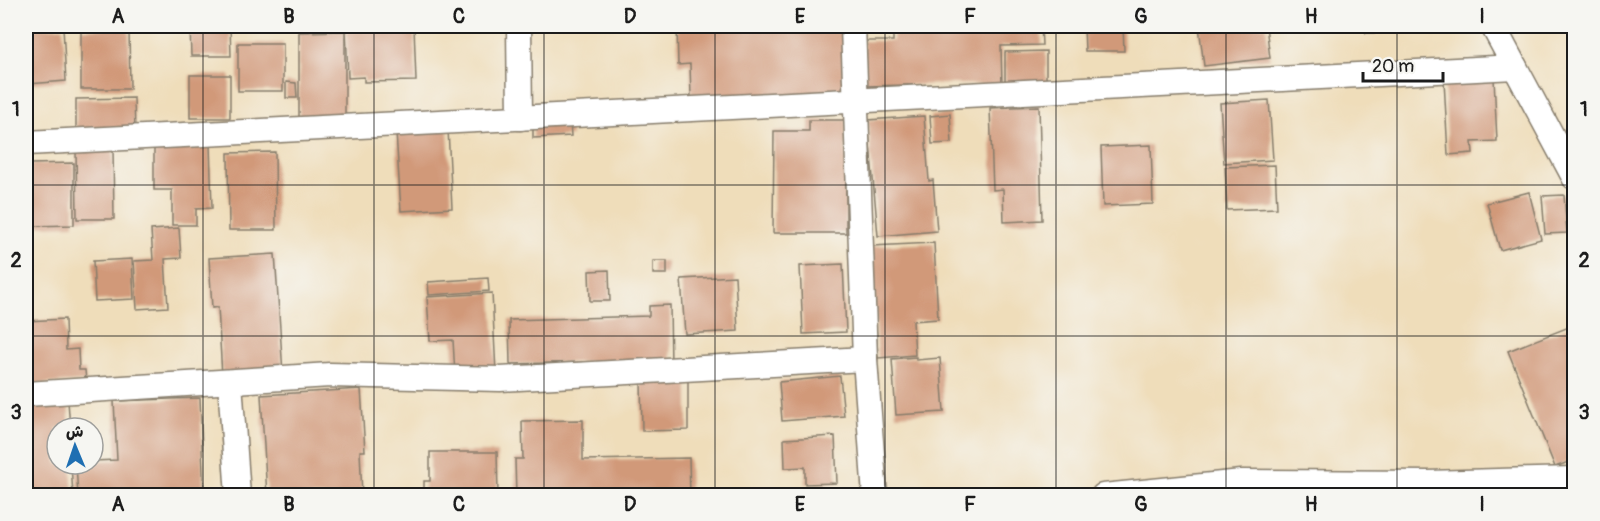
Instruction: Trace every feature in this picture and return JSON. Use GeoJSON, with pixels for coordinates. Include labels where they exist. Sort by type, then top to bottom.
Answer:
{"type":"FeatureCollection","features":[{"type":"Feature","properties":{"kind":"street"},"geometry":{"type":"LineString","coordinates":[[519,26],[520,118]]}},
{"type":"Feature","properties":{"kind":"street"},"geometry":{"type":"LineString","coordinates":[[854,26],[865,359],[875,495]]}},
{"type":"Feature","properties":{"kind":"street"},"geometry":{"type":"LineString","coordinates":[[1493,26],[1575,177]]}},
{"type":"Feature","properties":{"kind":"street"},"geometry":{"type":"LineString","coordinates":[[26,143],[1515,67]]}},
{"type":"Feature","properties":{"kind":"street"},"geometry":{"type":"LineString","coordinates":[[26,394],[330,375],[500,379],[865,359]]}},
{"type":"Feature","properties":{"kind":"street"},"geometry":{"type":"LineString","coordinates":[[230,382],[238,495]]}},
{"type":"Feature","properties":{"kind":"street"},"geometry":{"type":"LineString","coordinates":[[1103,495],[1167,493],[1242,482],[1324,489],[1429,489],[1575,479]]}},
{"type":"Feature","properties":{"kind":"building"},"geometry":{"type":"Polygon","coordinates":[[[190,26],[230,26],[231,56],[191,56],[190,26]]]}},
{"type":"Feature","properties":{"kind":"building"},"geometry":{"type":"Polygon","coordinates":[[[301,26],[414,26],[416,81],[364,82],[364,77],[348,78],[346,28],[302,30],[301,26]]]}},
{"type":"Feature","properties":{"kind":"building"},"geometry":{"type":"Polygon","coordinates":[[[677,26],[843,26],[845,96],[691,97],[690,64],[678,65],[677,26]]]}},
{"type":"Feature","properties":{"kind":"building"},"geometry":{"type":"Polygon","coordinates":[[[893,26],[1041,26],[1042,45],[1001,46],[1002,85],[865,86],[863,41],[893,41],[893,26]]]}},
{"type":"Feature","properties":{"kind":"building"},"geometry":{"type":"Polygon","coordinates":[[[1084,26],[1123,26],[1124,51],[1085,51],[1084,26]]]}},
{"type":"Feature","properties":{"kind":"building"},"geometry":{"type":"Polygon","coordinates":[[[1199,26],[1266,26],[1270,58],[1204,66],[1199,26]]]}},
{"type":"Feature","properties":{"kind":"building"},"geometry":{"type":"Polygon","coordinates":[[[1366,26],[1425,26],[1425,31],[1366,33],[1366,26]]]}},
{"type":"Feature","properties":{"kind":"building"},"geometry":{"type":"Polygon","coordinates":[[[63,27],[66,81],[28,84],[26,29],[63,27]]]}},
{"type":"Feature","properties":{"kind":"building"},"geometry":{"type":"Polygon","coordinates":[[[129,28],[130,89],[81,89],[81,29],[129,28]]]}},
{"type":"Feature","properties":{"kind":"building"},"geometry":{"type":"Polygon","coordinates":[[[345,31],[345,117],[299,117],[299,32],[345,31]]]}},
{"type":"Feature","properties":{"kind":"building"},"geometry":{"type":"Polygon","coordinates":[[[238,43],[283,43],[283,91],[238,91],[238,43]]]}},
{"type":"Feature","properties":{"kind":"building"},"geometry":{"type":"Polygon","coordinates":[[[1046,51],[1046,89],[1005,90],[1005,52],[1046,51]]]}},
{"type":"Feature","properties":{"kind":"building"},"geometry":{"type":"Polygon","coordinates":[[[190,75],[230,75],[230,118],[190,118],[190,75]]]}},
{"type":"Feature","properties":{"kind":"building"},"geometry":{"type":"Polygon","coordinates":[[[1494,78],[1497,141],[1472,142],[1473,153],[1448,155],[1444,80],[1494,78]]]}},
{"type":"Feature","properties":{"kind":"building"},"geometry":{"type":"Polygon","coordinates":[[[286,82],[296,83],[297,98],[286,98],[286,82]]]}},
{"type":"Feature","properties":{"kind":"building"},"geometry":{"type":"Polygon","coordinates":[[[134,98],[135,131],[76,132],[76,99],[134,98]]]}},
{"type":"Feature","properties":{"kind":"building"},"geometry":{"type":"Polygon","coordinates":[[[1269,100],[1273,160],[1224,163],[1220,103],[1269,100]]]}},
{"type":"Feature","properties":{"kind":"building"},"geometry":{"type":"Polygon","coordinates":[[[1039,106],[1042,220],[1004,222],[1003,189],[993,190],[990,108],[1039,106]]]}},
{"type":"Feature","properties":{"kind":"building"},"geometry":{"type":"Polygon","coordinates":[[[950,114],[952,143],[932,144],[930,116],[950,114]]]}},
{"type":"Feature","properties":{"kind":"building"},"geometry":{"type":"Polygon","coordinates":[[[924,116],[929,181],[933,180],[937,231],[878,236],[868,120],[924,116]]]}},
{"type":"Feature","properties":{"kind":"building"},"geometry":{"type":"Polygon","coordinates":[[[809,120],[846,120],[846,233],[773,233],[774,131],[809,131],[809,120]]]}},
{"type":"Feature","properties":{"kind":"building"},"geometry":{"type":"Polygon","coordinates":[[[570,122],[571,136],[533,138],[533,124],[570,122]]]}},
{"type":"Feature","properties":{"kind":"building"},"geometry":{"type":"Polygon","coordinates":[[[448,129],[452,208],[401,211],[396,132],[448,129]]]}},
{"type":"Feature","properties":{"kind":"building"},"geometry":{"type":"Polygon","coordinates":[[[210,145],[212,208],[196,209],[196,225],[172,225],[172,190],[154,190],[154,146],[210,145]]]}},
{"type":"Feature","properties":{"kind":"building"},"geometry":{"type":"Polygon","coordinates":[[[1151,145],[1153,204],[1103,206],[1101,147],[1151,145]]]}},
{"type":"Feature","properties":{"kind":"building"},"geometry":{"type":"Polygon","coordinates":[[[113,148],[114,219],[77,219],[76,149],[113,148]]]}},
{"type":"Feature","properties":{"kind":"building"},"geometry":{"type":"Polygon","coordinates":[[[275,152],[276,230],[229,230],[228,153],[275,152]]]}},
{"type":"Feature","properties":{"kind":"building"},"geometry":{"type":"Polygon","coordinates":[[[26,157],[28,157],[29,261],[26,261],[26,157]]]}},
{"type":"Feature","properties":{"kind":"building"},"geometry":{"type":"Polygon","coordinates":[[[74,163],[74,225],[30,226],[30,164],[74,163]]]}},
{"type":"Feature","properties":{"kind":"building"},"geometry":{"type":"Polygon","coordinates":[[[1275,165],[1277,208],[1227,210],[1225,167],[1275,165]]]}},
{"type":"Feature","properties":{"kind":"building"},"geometry":{"type":"Polygon","coordinates":[[[1529,192],[1541,239],[1500,250],[1487,203],[1529,192]]]}},
{"type":"Feature","properties":{"kind":"building"},"geometry":{"type":"Polygon","coordinates":[[[1564,195],[1567,233],[1545,234],[1542,196],[1564,195]]]}},
{"type":"Feature","properties":{"kind":"building"},"geometry":{"type":"Polygon","coordinates":[[[179,228],[181,258],[165,259],[168,307],[137,309],[134,261],[153,260],[151,230],[179,228]]]}},
{"type":"Feature","properties":{"kind":"building"},"geometry":{"type":"Polygon","coordinates":[[[934,243],[938,319],[913,321],[915,355],[878,358],[871,246],[934,243]]]}},
{"type":"Feature","properties":{"kind":"building"},"geometry":{"type":"Polygon","coordinates":[[[275,254],[283,373],[222,376],[218,307],[212,308],[209,258],[275,254]]]}},
{"type":"Feature","properties":{"kind":"building"},"geometry":{"type":"Polygon","coordinates":[[[132,259],[134,299],[95,301],[93,261],[132,259]]]}},
{"type":"Feature","properties":{"kind":"building"},"geometry":{"type":"Polygon","coordinates":[[[653,261],[667,261],[667,274],[653,274],[653,261]]]}},
{"type":"Feature","properties":{"kind":"building"},"geometry":{"type":"Polygon","coordinates":[[[843,264],[846,332],[803,334],[800,266],[843,264]]]}},
{"type":"Feature","properties":{"kind":"building"},"geometry":{"type":"Polygon","coordinates":[[[609,270],[610,301],[590,301],[589,271],[609,270]]]}},
{"type":"Feature","properties":{"kind":"building"},"geometry":{"type":"Polygon","coordinates":[[[735,276],[738,331],[685,334],[681,279],[735,276]]]}},
{"type":"Feature","properties":{"kind":"building"},"geometry":{"type":"Polygon","coordinates":[[[488,278],[489,291],[429,295],[428,282],[488,278]]]}},
{"type":"Feature","properties":{"kind":"building"},"geometry":{"type":"Polygon","coordinates":[[[492,293],[496,373],[455,375],[453,340],[430,341],[427,297],[492,293]]]}},
{"type":"Feature","properties":{"kind":"building"},"geometry":{"type":"Polygon","coordinates":[[[670,305],[671,367],[590,369],[590,362],[510,364],[509,320],[649,316],[649,306],[670,305]]]}},
{"type":"Feature","properties":{"kind":"building"},"geometry":{"type":"Polygon","coordinates":[[[65,319],[66,350],[78,349],[79,370],[85,370],[86,381],[26,385],[26,321],[65,319]]]}},
{"type":"Feature","properties":{"kind":"building"},"geometry":{"type":"Polygon","coordinates":[[[1574,325],[1574,460],[1555,467],[1508,351],[1574,325]]]}},
{"type":"Feature","properties":{"kind":"building"},"geometry":{"type":"Polygon","coordinates":[[[916,357],[916,360],[940,358],[944,412],[896,415],[892,359],[916,357]]]}},
{"type":"Feature","properties":{"kind":"building"},"geometry":{"type":"Polygon","coordinates":[[[840,376],[844,416],[782,421],[779,382],[840,376]]]}},
{"type":"Feature","properties":{"kind":"building"},"geometry":{"type":"Polygon","coordinates":[[[641,380],[688,380],[688,430],[642,431],[641,380]]]}},
{"type":"Feature","properties":{"kind":"building"},"geometry":{"type":"Polygon","coordinates":[[[361,389],[365,451],[360,451],[362,496],[267,496],[261,395],[361,389]]]}},
{"type":"Feature","properties":{"kind":"building"},"geometry":{"type":"Polygon","coordinates":[[[200,398],[204,496],[78,496],[77,476],[105,476],[105,460],[117,460],[114,401],[200,398]]]}},
{"type":"Feature","properties":{"kind":"building"},"geometry":{"type":"Polygon","coordinates":[[[68,401],[69,416],[45,416],[45,476],[72,476],[73,496],[26,496],[26,488],[28,488],[26,403],[68,401]]]}},
{"type":"Feature","properties":{"kind":"building"},"geometry":{"type":"Polygon","coordinates":[[[583,420],[583,460],[689,458],[690,496],[516,496],[515,459],[523,459],[522,421],[583,420]]]}},
{"type":"Feature","properties":{"kind":"building"},"geometry":{"type":"Polygon","coordinates":[[[835,436],[837,483],[805,484],[805,467],[785,468],[784,439],[835,436]]]}},
{"type":"Feature","properties":{"kind":"building"},"geometry":{"type":"Polygon","coordinates":[[[430,452],[497,452],[498,496],[424,496],[424,481],[430,481],[430,452]]]}}]}
